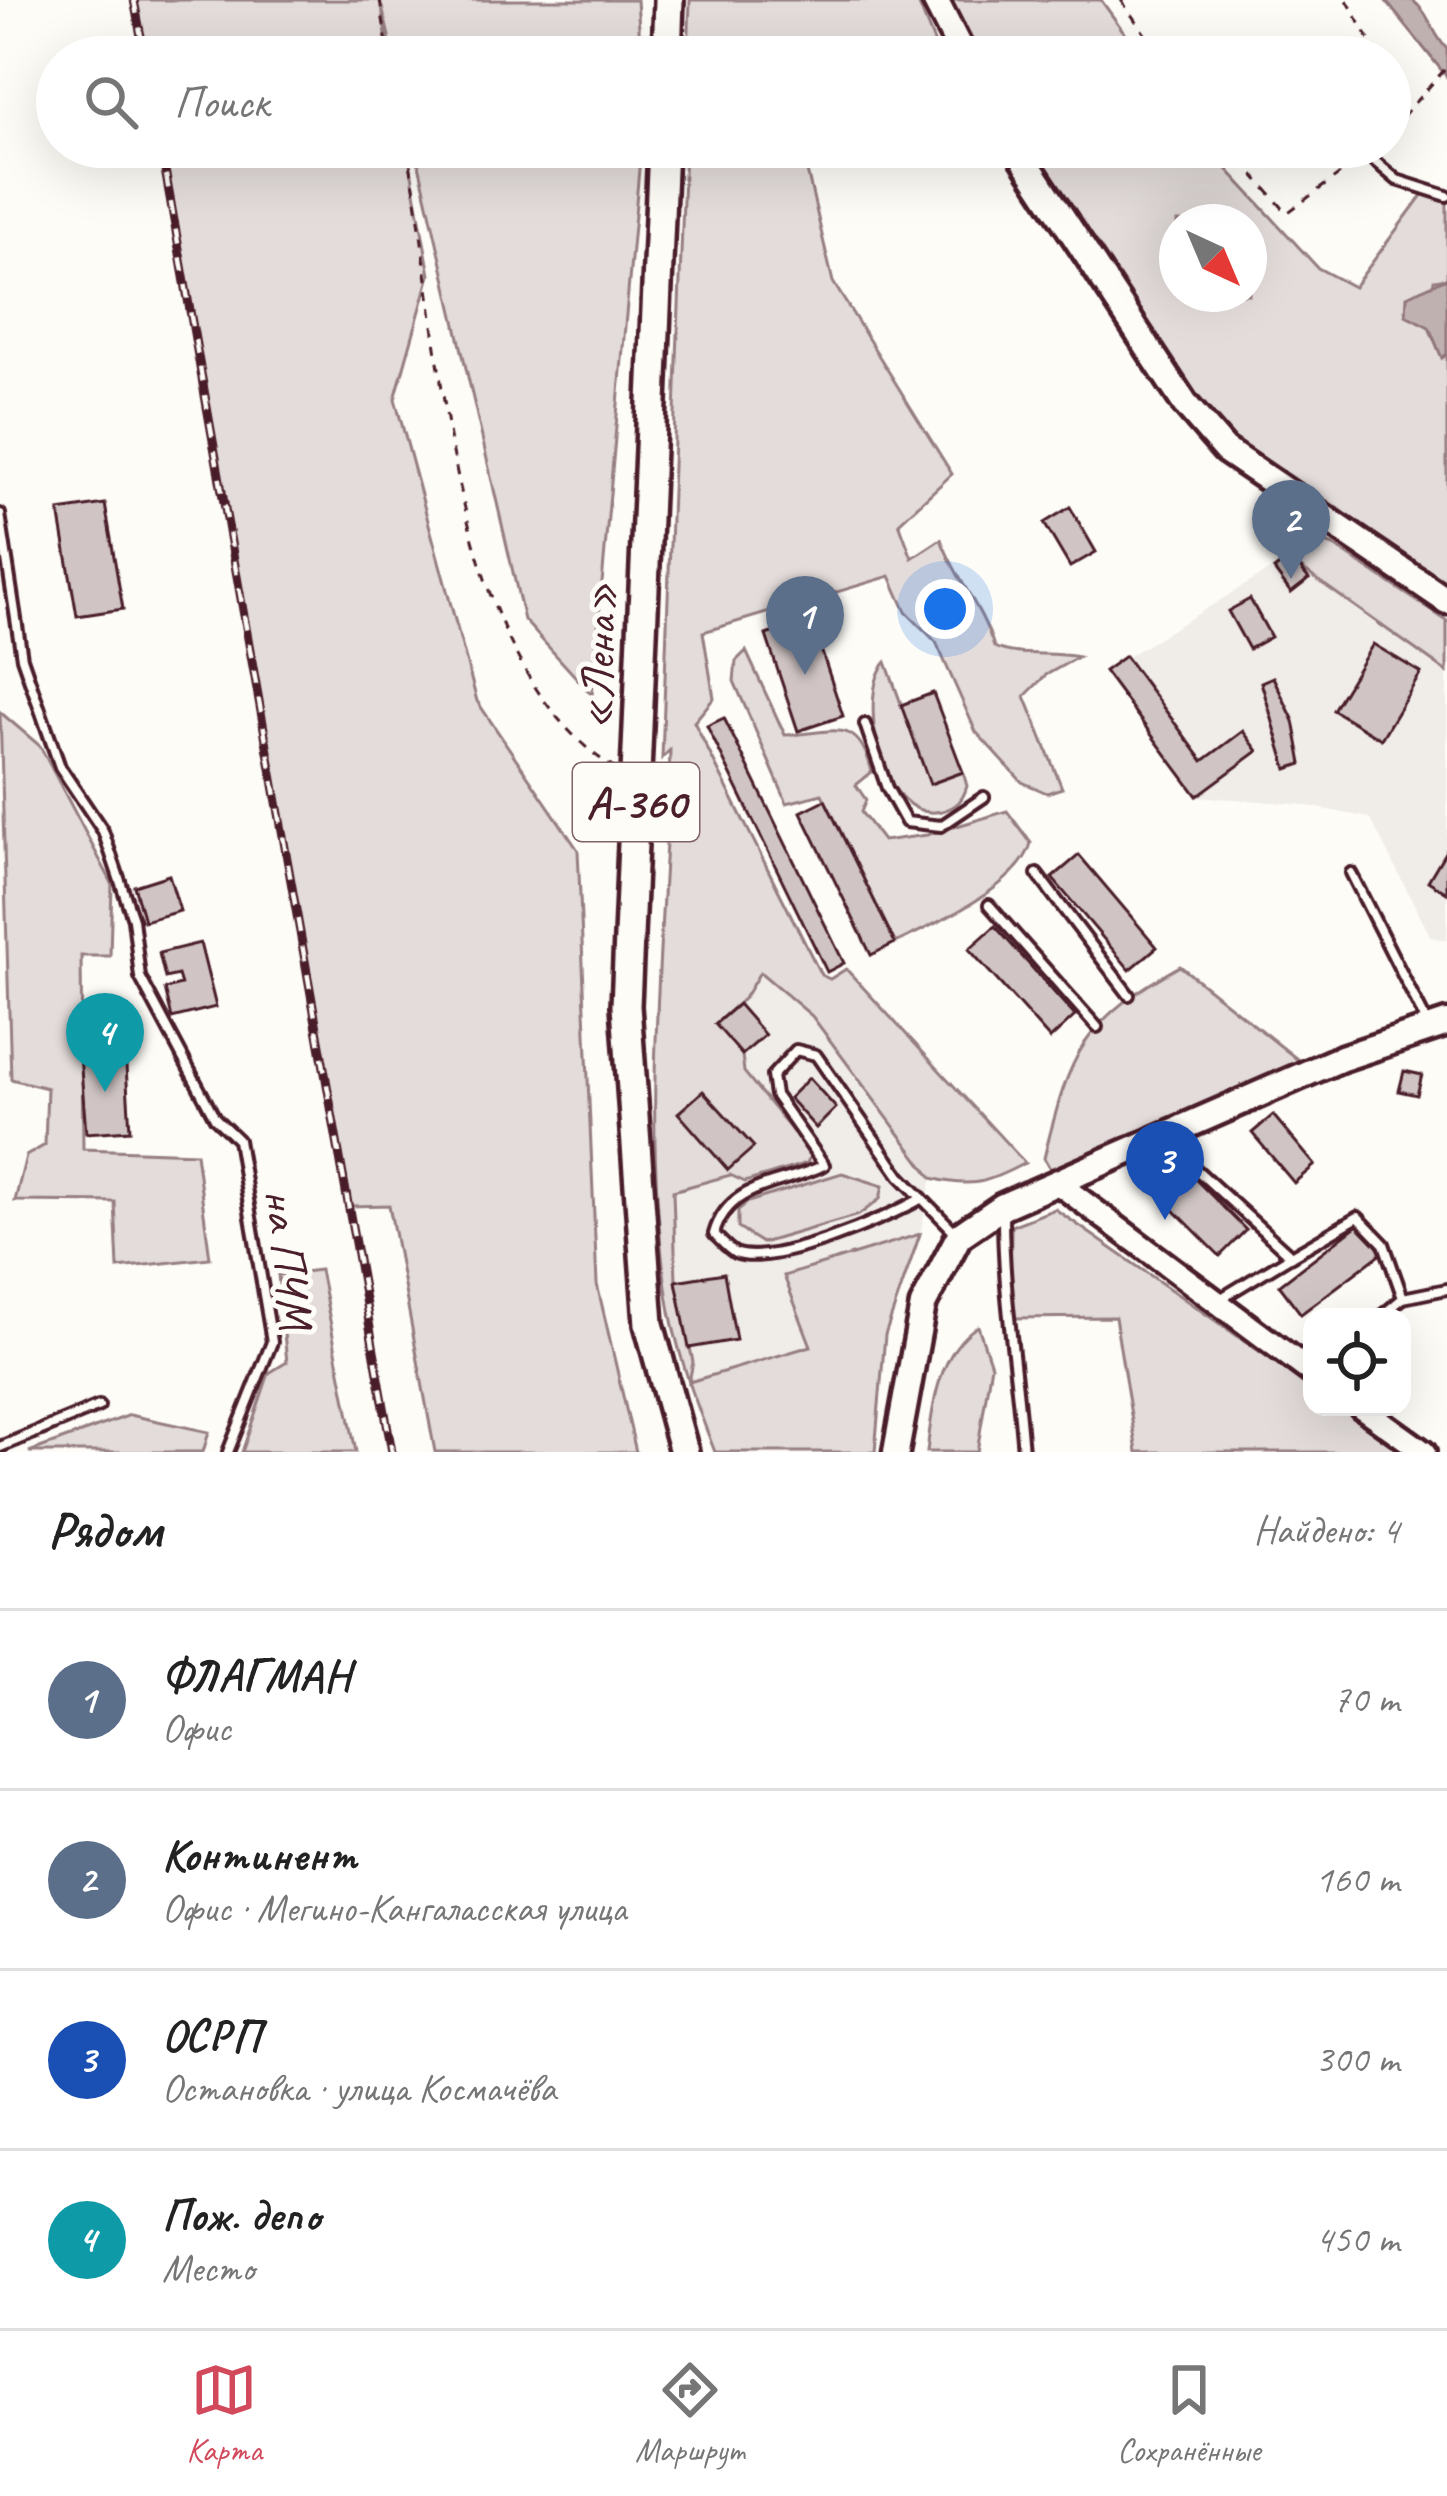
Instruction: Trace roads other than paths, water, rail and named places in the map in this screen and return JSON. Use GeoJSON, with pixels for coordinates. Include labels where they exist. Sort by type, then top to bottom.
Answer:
{"type":"FeatureCollection","features":[{"type":"Feature","properties":{"kind":"highway"},"geometry":{"type":"LineString","coordinates":[[668,36],[669,0]]}},
{"type":"Feature","properties":{"kind":"highway","name":"«Лена»"},"geometry":{"type":"LineString","coordinates":[[662,168],[626,1006],[634,1178],[649,1324],[684,1452]]}},
{"type":"Feature","properties":{"kind":"main road"},"geometry":{"type":"LineString","coordinates":[[934,0],[953,36]]}},
{"type":"Feature","properties":{"kind":"main road"},"geometry":{"type":"LineString","coordinates":[[1030,168],[1185,404],[1226,450],[1447,601]]}},
{"type":"Feature","properties":{"kind":"main road"},"geometry":{"type":"LineString","coordinates":[[896,1452],[923,1306],[959,1236],[1003,1206],[1342,1058],[1438,1026]]}},
{"type":"Feature","properties":{"kind":"main road"},"geometry":{"type":"LineString","coordinates":[[1059,1184],[1303,1366]]}},
{"type":"Feature","properties":{"kind":"main road"},"geometry":{"type":"LineString","coordinates":[[1373,1416],[1424,1452]]}},
{"type":"Feature","properties":{"kind":"lane"},"geometry":{"type":"LineString","coordinates":[[1383,168],[1397,180],[1447,196]]}},
{"type":"Feature","properties":{"kind":"lane","name":"на ПЧМ"},"geometry":{"type":"LineString","coordinates":[[0,514],[22,658],[60,766],[104,832],[133,919],[140,977],[215,1118],[238,1140],[272,1342],[228,1452]]}},
{"type":"Feature","properties":{"kind":"lane"},"geometry":{"type":"LineString","coordinates":[[865,724],[887,788],[906,822],[941,826],[966,814],[983,797]]}},
{"type":"Feature","properties":{"kind":"lane"},"geometry":{"type":"LineString","coordinates":[[1352,873],[1438,1026]]}},
{"type":"Feature","properties":{"kind":"lane"},"geometry":{"type":"LineString","coordinates":[[1037,874],[1130,995]]}},
{"type":"Feature","properties":{"kind":"lane"},"geometry":{"type":"LineString","coordinates":[[989,905],[1097,1027]]}},
{"type":"Feature","properties":{"kind":"lane"},"geometry":{"type":"LineString","coordinates":[[922,1198],[825,1243],[760,1255],[736,1253],[714,1234],[729,1204],[750,1188],[824,1165],[775,1095],[772,1076],[796,1050],[816,1055],[900,1175],[959,1236]]}},
{"type":"Feature","properties":{"kind":"lane"},"geometry":{"type":"LineString","coordinates":[[1188,1162],[1291,1256]]}},
{"type":"Feature","properties":{"kind":"lane"},"geometry":{"type":"LineString","coordinates":[[1003,1206],[1003,1293],[1014,1339],[1023,1452]]}},
{"type":"Feature","properties":{"kind":"lane"},"geometry":{"type":"LineString","coordinates":[[1214,1303],[1358,1217],[1384,1244],[1403,1298]]}},
{"type":"Feature","properties":{"kind":"lane"},"geometry":{"type":"LineString","coordinates":[[1391,1308],[1403,1298],[1447,1289]]}},
{"type":"Feature","properties":{"kind":"lane"},"geometry":{"type":"LineString","coordinates":[[0,1448],[99,1406]]}},
{"type":"Feature","properties":{"kind":"railway"},"geometry":{"type":"LineString","coordinates":[[134,0],[141,36]]}},
{"type":"Feature","properties":{"kind":"railway"},"geometry":{"type":"LineString","coordinates":[[165,168],[392,1452]]}},
{"type":"Feature","properties":{"kind":"place","name":"Континент"},"geometry":{"type":"Point","coordinates":[1291,579]}},
{"type":"Feature","properties":{"kind":"place","name":"ФЛАГМАН"},"geometry":{"type":"Point","coordinates":[805,675]}},
{"type":"Feature","properties":{"kind":"place","name":"Пож. депо"},"geometry":{"type":"Point","coordinates":[105,1092]}},
{"type":"Feature","properties":{"kind":"place","name":"ОСРП"},"geometry":{"type":"Point","coordinates":[1165,1220]}}]}
